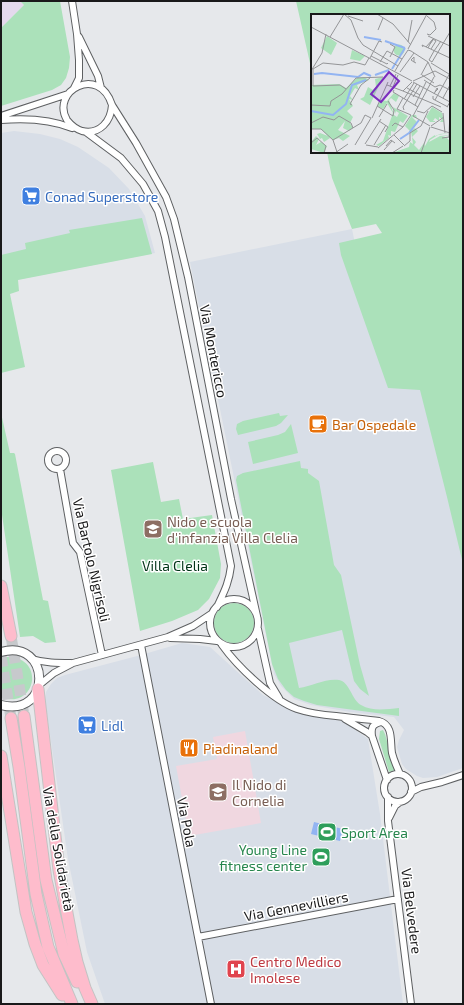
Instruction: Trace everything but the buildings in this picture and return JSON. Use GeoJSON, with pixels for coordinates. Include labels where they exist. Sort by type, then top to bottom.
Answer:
{"type":"FeatureCollection","features":[{"type":"Feature","properties":{"kind":"highway"},"geometry":{"type":"LineString","coordinates":[[1,586],[11,636]]}},
{"type":"Feature","properties":{"kind":"highway"},"geometry":{"type":"LineString","coordinates":[[38,687],[59,870],[77,962],[85,988],[92,1004]]}},
{"type":"Feature","properties":{"kind":"highway","name":"Via della Solidarietà"},"geometry":{"type":"LineString","coordinates":[[24,716],[46,880],[64,954],[78,985],[89,1004]]}},
{"type":"Feature","properties":{"kind":"highway","name":"Via della Solidarietà"},"geometry":{"type":"LineString","coordinates":[[11,718],[36,894],[48,947],[72,1004]]}},
{"type":"Feature","properties":{"kind":"highway"},"geometry":{"type":"LineString","coordinates":[[1,756],[26,912],[35,944],[43,965],[68,1004]]}},
{"type":"Feature","properties":{"kind":"street","name":"Via Montericco"},"geometry":{"type":"LineString","coordinates":[[72,1],[77,34],[79,78],[74,88]]}},
{"type":"Feature","properties":{"kind":"street","name":"Via Montericco"},"geometry":{"type":"LineString","coordinates":[[77,34],[98,76],[101,88],[110,98],[112,105],[136,143],[166,196],[174,219],[188,277],[231,499],[257,616]]}},
{"type":"Feature","properties":{"kind":"street"},"geometry":{"type":"LineString","coordinates":[[77,129],[66,118],[64,110],[68,94],[74,88],[81,85],[95,85],[101,88]]}},
{"type":"Feature","properties":{"kind":"street"},"geometry":{"type":"LineString","coordinates":[[1,116],[68,94]]}},
{"type":"Feature","properties":{"kind":"street"},"geometry":{"type":"LineString","coordinates":[[86,132],[100,129],[105,124],[109,118],[112,105]]}},
{"type":"Feature","properties":{"kind":"street","name":"Via Montericco"},"geometry":{"type":"LineString","coordinates":[[1,120],[17,119],[47,121],[66,125],[86,132],[121,158],[143,184],[158,211],[165,237],[231,566],[230,578],[217,606]]}},
{"type":"Feature","properties":{"kind":"street","name":"Via Bartolo Nigrisoli"},"geometry":{"type":"LineString","coordinates":[[60,469],[73,543],[80,552],[102,655]]}},
{"type":"Feature","properties":{"kind":"street"},"geometry":{"type":"LineString","coordinates":[[38,687],[54,673],[73,663],[168,637],[193,626],[211,614],[217,606],[223,602],[239,600],[247,603],[257,616],[257,627],[270,683],[281,701]]}},
{"type":"Feature","properties":{"kind":"street"},"geometry":{"type":"LineString","coordinates":[[211,614],[210,628],[212,635],[239,665],[268,692],[281,701],[298,710],[382,722],[386,725],[389,729],[391,748],[400,774]]}},
{"type":"Feature","properties":{"kind":"street"},"geometry":{"type":"LineString","coordinates":[[222,645],[237,647],[245,645],[255,634],[257,627]]}},
{"type":"Feature","properties":{"kind":"street"},"geometry":{"type":"LineString","coordinates":[[168,637],[217,640]]}},
{"type":"Feature","properties":{"kind":"street","name":"Via Pola"},"geometry":{"type":"LineString","coordinates":[[141,645],[211,1004]]}},
{"type":"Feature","properties":{"kind":"street"},"geometry":{"type":"LineString","coordinates":[[1,652],[8,650],[17,651],[32,659],[43,662],[73,663]]}},
{"type":"Feature","properties":{"kind":"street"},"geometry":{"type":"LineString","coordinates":[[1,705],[15,706],[22,704],[34,695],[40,679],[39,672],[32,659]]}},
{"type":"Feature","properties":{"kind":"street"},"geometry":{"type":"LineString","coordinates":[[342,717],[372,736]]}},
{"type":"Feature","properties":{"kind":"street"},"geometry":{"type":"LineString","coordinates":[[382,722],[373,725],[371,731],[387,780]]}},
{"type":"Feature","properties":{"kind":"street"},"geometry":{"type":"LineString","coordinates":[[400,802],[388,797],[386,793],[385,784],[391,776],[400,774],[408,778],[412,789],[411,792]]}},
{"type":"Feature","properties":{"kind":"street"},"geometry":{"type":"LineString","coordinates":[[388,821],[395,806],[407,798],[415,789],[463,775]]}},
{"type":"Feature","properties":{"kind":"street"},"geometry":{"type":"LineString","coordinates":[[410,782],[427,785]]}},
{"type":"Feature","properties":{"kind":"street","name":"Via Belvedere"},"geometry":{"type":"LineString","coordinates":[[388,797],[388,821],[412,1004]]}},
{"type":"Feature","properties":{"kind":"street","name":"Via Gennevilliers"},"geometry":{"type":"LineString","coordinates":[[198,937],[398,899]]}},
{"type":"Feature","properties":{"kind":"shaded area"},"geometry":{"type":"Polygon","coordinates":[[[1,1],[20,1],[24,5],[1,28],[1,1]]]}},
{"type":"Feature","properties":{"kind":"shaded area"},"geometry":{"type":"Polygon","coordinates":[[[14,131],[40,134],[60,139],[78,147],[109,168],[129,189],[145,216],[155,253],[1,283],[1,133],[14,131]]]}},
{"type":"Feature","properties":{"kind":"shaded area"},"geometry":{"type":"Polygon","coordinates":[[[352,229],[380,364],[429,355],[463,495],[463,768],[437,777],[423,778],[417,776],[406,769],[402,764],[397,747],[404,730],[394,717],[350,712],[311,705],[294,699],[281,686],[274,674],[190,262],[352,229]]]}},
{"type":"Feature","properties":{"kind":"shaded area"},"geometry":{"type":"Polygon","coordinates":[[[182,643],[210,647],[263,695],[302,714],[343,721],[368,739],[380,814],[403,1004],[105,1004],[87,952],[68,859],[45,700],[46,692],[57,678],[65,675],[182,643]]]}},
{"type":"Feature","properties":{"kind":"shaded area","name":"Il Nido di Cornelia"},"geometry":{"type":"Polygon","coordinates":[[[245,731],[261,823],[189,836],[176,766],[217,759],[213,737],[245,731]]]}},
{"type":"Feature","properties":{"kind":"green space"},"geometry":{"type":"Polygon","coordinates":[[[20,1],[60,1],[70,57],[69,68],[66,78],[61,85],[52,90],[1,106],[1,28],[24,5],[20,1]]]}},
{"type":"Feature","properties":{"kind":"green space"},"geometry":{"type":"Polygon","coordinates":[[[296,1],[463,1],[463,564],[420,390],[388,388],[341,255],[339,243],[382,233],[376,224],[352,229],[332,178],[327,153],[450,153],[450,14],[311,14],[311,68],[296,1]]]}},
{"type":"Feature","properties":{"kind":"green space"},"geometry":{"type":"Polygon","coordinates":[[[142,218],[152,254],[18,280],[19,291],[10,294],[25,367],[1,373],[1,255],[26,249],[25,243],[70,233],[69,230],[142,218]]]}},
{"type":"Feature","properties":{"kind":"green space"},"geometry":{"type":"Polygon","coordinates":[[[1,413],[10,453],[15,454],[43,600],[48,601],[56,642],[45,643],[33,636],[20,637],[1,508],[1,413]]]}},
{"type":"Feature","properties":{"kind":"green space"},"geometry":{"type":"Polygon","coordinates":[[[279,413],[280,416],[288,415],[276,426],[238,435],[236,429],[237,424],[243,421],[279,413]]]}},
{"type":"Feature","properties":{"kind":"green space"},"geometry":{"type":"Polygon","coordinates":[[[291,424],[298,453],[253,464],[248,442],[278,435],[285,432],[291,424]]]}},
{"type":"Feature","properties":{"kind":"green space"},"geometry":{"type":"Polygon","coordinates":[[[300,461],[301,468],[308,469],[308,473],[319,481],[334,565],[341,575],[360,665],[369,696],[360,689],[354,681],[342,630],[289,643],[299,688],[324,681],[339,680],[348,687],[355,699],[361,705],[370,709],[399,708],[399,716],[317,705],[294,697],[286,690],[278,679],[272,664],[236,480],[237,476],[243,473],[300,461]]]}},
{"type":"Feature","properties":{"kind":"green space","name":"Villa Clelia"},"geometry":{"type":"Polygon","coordinates":[[[153,462],[161,502],[179,499],[183,519],[212,515],[221,564],[220,578],[209,599],[198,610],[172,621],[140,631],[111,470],[153,462]]]}},
{"type":"Feature","properties":{"kind":"green space"},"geometry":{"type":"Polygon","coordinates":[[[234,603],[242,605],[248,609],[252,615],[254,623],[252,631],[248,637],[242,641],[234,643],[226,641],[220,637],[216,631],[214,623],[216,615],[220,609],[226,605],[234,603]]]}},
{"type":"Feature","properties":{"kind":"green space"},"geometry":{"type":"Polygon","coordinates":[[[7,657],[20,659],[28,665],[32,673],[32,682],[22,697],[13,699],[1,697],[1,659],[7,657]]]}},
{"type":"Feature","properties":{"kind":"green space"},"geometry":{"type":"Polygon","coordinates":[[[383,730],[395,770],[389,772],[379,739],[380,731],[383,730]]]}},
{"type":"Feature","properties":{"kind":"water","name":"Sport Area"},"geometry":{"type":"Polygon","coordinates":[[[314,822],[343,829],[340,841],[311,834],[314,822]]]}},
{"type":"Feature","properties":{"kind":"tunnel"},"geometry":{"type":"LineString","coordinates":[[11,636],[24,716]]}},
{"type":"Feature","properties":{"kind":"tunnel"},"geometry":{"type":"LineString","coordinates":[[1,656],[11,718]]}},
{"type":"Feature","properties":{"kind":"place","name":"Conad Superstore"},"geometry":{"type":"Point","coordinates":[31,196]}},
{"type":"Feature","properties":{"kind":"place","name":"Bar Ospedale"},"geometry":{"type":"Point","coordinates":[318,424]}},
{"type":"Feature","properties":{"kind":"place","name":"Nido e scuola d'infanzia Villa Clelia"},"geometry":{"type":"Point","coordinates":[153,529]}},
{"type":"Feature","properties":{"kind":"place","name":"Lidl"},"geometry":{"type":"Point","coordinates":[87,725]}},
{"type":"Feature","properties":{"kind":"place","name":"Piadinaland"},"geometry":{"type":"Point","coordinates":[189,748]}},
{"type":"Feature","properties":{"kind":"place","name":"Il Nido di Cornelia"},"geometry":{"type":"Point","coordinates":[218,792]}},
{"type":"Feature","properties":{"kind":"place","name":"Sport Area"},"geometry":{"type":"Point","coordinates":[327,832]}},
{"type":"Feature","properties":{"kind":"place","name":"Young Line fitness center"},"geometry":{"type":"Point","coordinates":[321,857]}},
{"type":"Feature","properties":{"kind":"place","name":"Centro Medico Imolese"},"geometry":{"type":"Point","coordinates":[236,969]}}]}
